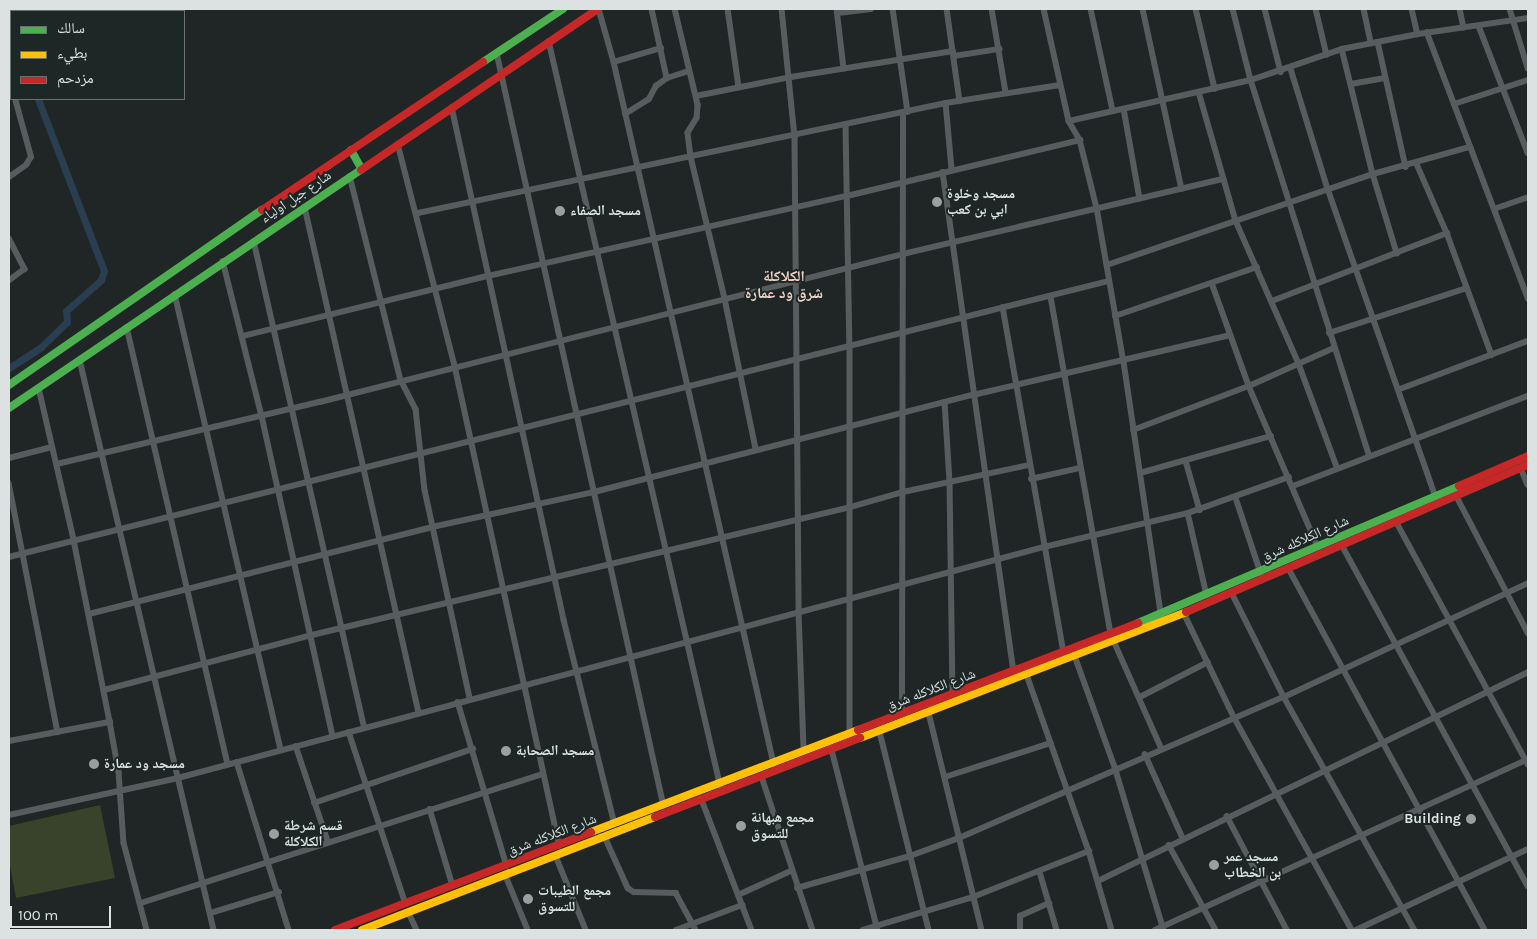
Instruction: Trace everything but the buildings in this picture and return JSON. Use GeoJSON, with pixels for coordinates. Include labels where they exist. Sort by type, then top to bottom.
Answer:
{"type":"FeatureCollection","features":[{"type":"Feature","properties":{"kind":"main road","name":"شارع جبل اولياء"},"geometry":{"type":"LineString","coordinates":[[9,385],[351,150],[563,9]]}},
{"type":"Feature","properties":{"kind":"main road","name":"شارع جبل اولياء"},"geometry":{"type":"LineString","coordinates":[[9,408],[398,142],[598,9]]}},
{"type":"Feature","properties":{"kind":"main road"},"geometry":{"type":"LineString","coordinates":[[351,150],[361,168]]}},
{"type":"Feature","properties":{"kind":"main road","name":"شارع الكلاكله شرق"},"geometry":{"type":"LineString","coordinates":[[335,930],[664,806],[762,777],[1075,656],[1161,614],[1528,456]]}},
{"type":"Feature","properties":{"kind":"main road","name":"شارع الكلاكله شرق"},"geometry":{"type":"LineString","coordinates":[[366,930],[702,800],[722,788],[804,751],[1064,652],[1184,613],[1525,466]]}},
{"type":"Feature","properties":{"kind":"street"},"geometry":{"type":"LineString","coordinates":[[598,9],[614,62],[774,764]]}},
{"type":"Feature","properties":{"kind":"street"},"geometry":{"type":"LineString","coordinates":[[652,9],[667,78]]}},
{"type":"Feature","properties":{"kind":"street"},"geometry":{"type":"LineString","coordinates":[[675,9],[688,71],[696,96],[698,114],[688,133],[691,158],[725,299],[756,449]]}},
{"type":"Feature","properties":{"kind":"street"},"geometry":{"type":"LineString","coordinates":[[728,9],[738,86]]}},
{"type":"Feature","properties":{"kind":"street"},"geometry":{"type":"LineString","coordinates":[[782,9],[791,77],[795,137],[794,207],[799,358],[797,439],[799,612],[804,751]]}},
{"type":"Feature","properties":{"kind":"street"},"geometry":{"type":"LineString","coordinates":[[844,68],[838,11],[871,9]]}},
{"type":"Feature","properties":{"kind":"street"},"geometry":{"type":"LineString","coordinates":[[893,9],[901,60],[905,112],[902,715]]}},
{"type":"Feature","properties":{"kind":"street"},"geometry":{"type":"LineString","coordinates":[[947,9],[960,101]]}},
{"type":"Feature","properties":{"kind":"street"},"geometry":{"type":"LineString","coordinates":[[992,9],[1006,93]]}},
{"type":"Feature","properties":{"kind":"street"},"geometry":{"type":"LineString","coordinates":[[1044,9],[1069,121],[1080,140],[1097,208],[1124,362],[1161,614]]}},
{"type":"Feature","properties":{"kind":"street"},"geometry":{"type":"LineString","coordinates":[[1091,9],[1113,111]]}},
{"type":"Feature","properties":{"kind":"street"},"geometry":{"type":"LineString","coordinates":[[1144,9],[1182,190]]}},
{"type":"Feature","properties":{"kind":"street"},"geometry":{"type":"LineString","coordinates":[[1196,9],[1215,89]]}},
{"type":"Feature","properties":{"kind":"street"},"geometry":{"type":"LineString","coordinates":[[1233,9],[1251,80],[1329,333],[1369,454]]}},
{"type":"Feature","properties":{"kind":"street"},"geometry":{"type":"LineString","coordinates":[[1265,9],[1281,72]]}},
{"type":"Feature","properties":{"kind":"street"},"geometry":{"type":"LineString","coordinates":[[1316,9],[1328,55]]}},
{"type":"Feature","properties":{"kind":"street"},"geometry":{"type":"LineString","coordinates":[[1364,9],[1384,78],[1406,167]]}},
{"type":"Feature","properties":{"kind":"street"},"geometry":{"type":"LineString","coordinates":[[1412,9],[1418,34]]}},
{"type":"Feature","properties":{"kind":"street"},"geometry":{"type":"LineString","coordinates":[[1460,9],[1464,28]]}},
{"type":"Feature","properties":{"kind":"street"},"geometry":{"type":"LineString","coordinates":[[1510,9],[1528,68]]}},
{"type":"Feature","properties":{"kind":"street"},"geometry":{"type":"LineString","coordinates":[[1069,121],[1251,80],[1291,69],[1342,49],[1427,32],[1528,18]]}},
{"type":"Feature","properties":{"kind":"street"},"geometry":{"type":"LineString","coordinates":[[1480,26],[1528,153]]}},
{"type":"Feature","properties":{"kind":"street"},"geometry":{"type":"LineString","coordinates":[[1427,32],[1528,295]]}},
{"type":"Feature","properties":{"kind":"street"},"geometry":{"type":"LineString","coordinates":[[549,42],[722,788]]}},
{"type":"Feature","properties":{"kind":"street"},"geometry":{"type":"LineString","coordinates":[[614,62],[660,48]]}},
{"type":"Feature","properties":{"kind":"street"},"geometry":{"type":"LineString","coordinates":[[1342,49],[1373,174],[1397,253]]}},
{"type":"Feature","properties":{"kind":"street"},"geometry":{"type":"LineString","coordinates":[[696,96],[738,86],[844,68],[999,50]]}},
{"type":"Feature","properties":{"kind":"street"},"geometry":{"type":"LineString","coordinates":[[497,53],[542,264],[561,341],[664,806]]}},
{"type":"Feature","properties":{"kind":"street"},"geometry":{"type":"LineString","coordinates":[[1291,69],[1328,189],[1400,389],[1435,495]]}},
{"type":"Feature","properties":{"kind":"street"},"geometry":{"type":"LineString","coordinates":[[625,114],[649,99],[656,86],[667,78],[688,71]]}},
{"type":"Feature","properties":{"kind":"street"},"geometry":{"type":"LineString","coordinates":[[1351,84],[1384,78]]}},
{"type":"Feature","properties":{"kind":"street"},"geometry":{"type":"LineString","coordinates":[[1454,104],[1528,80]]}},
{"type":"Feature","properties":{"kind":"street"},"geometry":{"type":"LineString","coordinates":[[418,213],[795,137],[946,103],[1060,85]]}},
{"type":"Feature","properties":{"kind":"street"},"geometry":{"type":"LineString","coordinates":[[1199,92],[1236,221],[1272,301],[1338,466]]}},
{"type":"Feature","properties":{"kind":"street"},"geometry":{"type":"LineString","coordinates":[[9,177],[26,165],[32,156],[15,100]]}},
{"type":"Feature","properties":{"kind":"street"},"geometry":{"type":"LineString","coordinates":[[946,103],[952,169]]}},
{"type":"Feature","properties":{"kind":"street"},"geometry":{"type":"LineString","coordinates":[[452,107],[474,201],[488,276],[524,426],[555,578],[615,824]]}},
{"type":"Feature","properties":{"kind":"street"},"geometry":{"type":"LineString","coordinates":[[1124,109],[1140,199]]}},
{"type":"Feature","properties":{"kind":"street"},"geometry":{"type":"LineString","coordinates":[[846,125],[850,269],[850,734]]}},
{"type":"Feature","properties":{"kind":"street"},"geometry":{"type":"LineString","coordinates":[[243,336],[488,276],[706,225],[847,196],[952,169],[1080,140]]}},
{"type":"Feature","properties":{"kind":"street"},"geometry":{"type":"LineString","coordinates":[[398,142],[418,213],[455,366],[542,774],[560,846]]}},
{"type":"Feature","properties":{"kind":"street"},"geometry":{"type":"LineString","coordinates":[[1107,265],[1373,174],[1417,164],[1470,147]]}},
{"type":"Feature","properties":{"kind":"street"},"geometry":{"type":"LineString","coordinates":[[1417,164],[1447,233],[1492,355]]}},
{"type":"Feature","properties":{"kind":"street"},"geometry":{"type":"LineString","coordinates":[[943,172],[996,560],[1014,672]]}},
{"type":"Feature","properties":{"kind":"street"},"geometry":{"type":"LineString","coordinates":[[350,175],[401,380],[416,409],[418,453],[432,527],[470,698]]}},
{"type":"Feature","properties":{"kind":"street"},"geometry":{"type":"LineString","coordinates":[[57,464],[348,395],[796,280],[850,269],[952,242],[1223,179]]}},
{"type":"Feature","properties":{"kind":"street"},"geometry":{"type":"LineString","coordinates":[[1494,209],[1528,197]]}},
{"type":"Feature","properties":{"kind":"street"},"geometry":{"type":"LineString","coordinates":[[305,207],[419,713]]}},
{"type":"Feature","properties":{"kind":"street"},"geometry":{"type":"LineString","coordinates":[[1272,301],[1447,233]]}},
{"type":"Feature","properties":{"kind":"street"},"geometry":{"type":"LineString","coordinates":[[9,238],[25,269],[9,281]]}},
{"type":"Feature","properties":{"kind":"street"},"geometry":{"type":"LineString","coordinates":[[254,241],[294,408],[365,728]]}},
{"type":"Feature","properties":{"kind":"street"},"geometry":{"type":"LineString","coordinates":[[223,262],[262,416],[333,736]]}},
{"type":"Feature","properties":{"kind":"street"},"geometry":{"type":"LineString","coordinates":[[1115,316],[1257,267]]}},
{"type":"Feature","properties":{"kind":"street"},"geometry":{"type":"LineString","coordinates":[[9,557],[224,504],[688,384],[850,346],[1109,281]]}},
{"type":"Feature","properties":{"kind":"street"},"geometry":{"type":"LineString","coordinates":[[1212,283],[1230,335],[1270,436],[1318,547]]}},
{"type":"Feature","properties":{"kind":"street"},"geometry":{"type":"LineString","coordinates":[[1329,333],[1468,288]]}},
{"type":"Feature","properties":{"kind":"street"},"geometry":{"type":"LineString","coordinates":[[175,294],[208,429],[281,750]]}},
{"type":"Feature","properties":{"kind":"street"},"geometry":{"type":"LineString","coordinates":[[1051,296],[1063,374],[1112,637],[1161,747]]}},
{"type":"Feature","properties":{"kind":"street"},"geometry":{"type":"LineString","coordinates":[[1003,307],[1014,385],[1064,652]]}},
{"type":"Feature","properties":{"kind":"street"},"geometry":{"type":"LineString","coordinates":[[128,327],[228,764]]}},
{"type":"Feature","properties":{"kind":"street"},"geometry":{"type":"LineString","coordinates":[[89,614],[432,527],[594,492],[650,476],[973,395],[1124,362],[1230,335]]}},
{"type":"Feature","properties":{"kind":"street"},"geometry":{"type":"LineString","coordinates":[[1400,389],[1528,341]]}},
{"type":"Feature","properties":{"kind":"street"},"geometry":{"type":"LineString","coordinates":[[1133,430],[1250,386],[1334,348]]}},
{"type":"Feature","properties":{"kind":"street"},"geometry":{"type":"LineString","coordinates":[[80,360],[139,602],[214,930]]}},
{"type":"Feature","properties":{"kind":"street"},"geometry":{"type":"LineString","coordinates":[[39,388],[74,540],[110,722],[120,792],[124,843],[147,930]]}},
{"type":"Feature","properties":{"kind":"street"},"geometry":{"type":"LineString","coordinates":[[1293,486],[1369,454],[1528,396]]}},
{"type":"Feature","properties":{"kind":"street"},"geometry":{"type":"LineString","coordinates":[[945,402],[950,481],[953,695]]}},
{"type":"Feature","properties":{"kind":"street"},"geometry":{"type":"LineString","coordinates":[[1140,473],[1270,436]]}},
{"type":"Feature","properties":{"kind":"street"},"geometry":{"type":"LineString","coordinates":[[9,458],[52,447]]}},
{"type":"Feature","properties":{"kind":"street"},"geometry":{"type":"LineString","coordinates":[[1186,460],[1200,510]]}},
{"type":"Feature","properties":{"kind":"street"},"geometry":{"type":"LineString","coordinates":[[104,690],[312,635],[555,578],[667,549],[851,507],[902,492],[1029,465]]}},
{"type":"Feature","properties":{"kind":"street"},"geometry":{"type":"LineString","coordinates":[[1525,466],[1528,485]]}},
{"type":"Feature","properties":{"kind":"street"},"geometry":{"type":"LineString","coordinates":[[1031,479],[1080,468]]}},
{"type":"Feature","properties":{"kind":"street"},"geometry":{"type":"LineString","coordinates":[[9,816],[178,778],[470,698],[851,600],[1044,546],[1200,510],[1289,477]]}},
{"type":"Feature","properties":{"kind":"street"},"geometry":{"type":"LineString","coordinates":[[9,484],[58,732]]}},
{"type":"Feature","properties":{"kind":"street"},"geometry":{"type":"LineString","coordinates":[[1456,495],[1528,633]]}},
{"type":"Feature","properties":{"kind":"street"},"geometry":{"type":"LineString","coordinates":[[1236,498],[1261,572]]}},
{"type":"Feature","properties":{"kind":"street"},"geometry":{"type":"LineString","coordinates":[[1188,513],[1207,595]]}},
{"type":"Feature","properties":{"kind":"street"},"geometry":{"type":"LineString","coordinates":[[1156,930],[1163,929],[1362,835],[1528,761],[1396,521]]}},
{"type":"Feature","properties":{"kind":"street"},"geometry":{"type":"LineString","coordinates":[[1342,545],[1528,886]]}},
{"type":"Feature","properties":{"kind":"street"},"geometry":{"type":"LineString","coordinates":[[1289,569],[1461,882],[1485,930]]}},
{"type":"Feature","properties":{"kind":"street"},"geometry":{"type":"LineString","coordinates":[[797,888],[861,868],[910,856],[959,838],[1068,791],[1161,747],[1284,697],[1528,583]]}},
{"type":"Feature","properties":{"kind":"street"},"geometry":{"type":"LineString","coordinates":[[1232,593],[1284,697],[1326,768],[1415,930]]}},
{"type":"Feature","properties":{"kind":"street"},"geometry":{"type":"LineString","coordinates":[[1184,613],[1234,717],[1312,859],[1354,930],[1404,909],[1528,849]]}},
{"type":"Feature","properties":{"kind":"street"},"geometry":{"type":"LineString","coordinates":[[1075,656],[1115,768],[1140,859],[1163,929]]}},
{"type":"Feature","properties":{"kind":"street"},"geometry":{"type":"LineString","coordinates":[[1140,697],[1208,662]]}},
{"type":"Feature","properties":{"kind":"street"},"geometry":{"type":"LineString","coordinates":[[1098,881],[1326,768],[1528,672]]}},
{"type":"Feature","properties":{"kind":"street"},"geometry":{"type":"LineString","coordinates":[[1027,675],[1089,851],[1112,930]]}},
{"type":"Feature","properties":{"kind":"street"},"geometry":{"type":"LineString","coordinates":[[458,702],[507,866]]}},
{"type":"Feature","properties":{"kind":"street"},"geometry":{"type":"LineString","coordinates":[[929,713],[982,930]]}},
{"type":"Feature","properties":{"kind":"street"},"geometry":{"type":"LineString","coordinates":[[9,741],[110,722]]}},
{"type":"Feature","properties":{"kind":"street"},"geometry":{"type":"LineString","coordinates":[[348,732],[406,904]]}},
{"type":"Feature","properties":{"kind":"street"},"geometry":{"type":"LineString","coordinates":[[880,732],[929,930]]}},
{"type":"Feature","properties":{"kind":"street"},"geometry":{"type":"LineString","coordinates":[[945,778],[1052,743]]}},
{"type":"Feature","properties":{"kind":"street"},"geometry":{"type":"LineString","coordinates":[[296,746],[328,841]]}},
{"type":"Feature","properties":{"kind":"street"},"geometry":{"type":"LineString","coordinates":[[314,803],[472,749]]}},
{"type":"Feature","properties":{"kind":"street"},"geometry":{"type":"LineString","coordinates":[[832,750],[877,928]]}},
{"type":"Feature","properties":{"kind":"street"},"geometry":{"type":"LineString","coordinates":[[1145,754],[1183,838]]}},
{"type":"Feature","properties":{"kind":"street"},"geometry":{"type":"LineString","coordinates":[[237,762],[279,892],[289,930]]}},
{"type":"Feature","properties":{"kind":"street"},"geometry":{"type":"LineString","coordinates":[[141,903],[328,841],[542,774]]}},
{"type":"Feature","properties":{"kind":"street"},"geometry":{"type":"LineString","coordinates":[[762,777],[791,871],[813,930]]}},
{"type":"Feature","properties":{"kind":"street"},"geometry":{"type":"LineString","coordinates":[[702,800],[752,930]]}},
{"type":"Feature","properties":{"kind":"street"},"geometry":{"type":"LineString","coordinates":[[430,809],[453,886]]}},
{"type":"Feature","properties":{"kind":"street"},"geometry":{"type":"LineString","coordinates":[[1228,816],[1287,930]]}},
{"type":"Feature","properties":{"kind":"street"},"geometry":{"type":"LineString","coordinates":[[604,838],[628,888],[634,892],[676,893],[695,927]]}},
{"type":"Feature","properties":{"kind":"street"},"geometry":{"type":"LineString","coordinates":[[1169,845],[1216,930]]}},
{"type":"Feature","properties":{"kind":"street"},"geometry":{"type":"LineString","coordinates":[[863,930],[877,928],[924,910],[973,897],[1089,851]]}},
{"type":"Feature","properties":{"kind":"street"},"geometry":{"type":"LineString","coordinates":[[556,856],[586,930]]}},
{"type":"Feature","properties":{"kind":"street"},"geometry":{"type":"LineString","coordinates":[[738,895],[791,871]]}},
{"type":"Feature","properties":{"kind":"street"},"geometry":{"type":"LineString","coordinates":[[1040,872],[1057,930]]}},
{"type":"Feature","properties":{"kind":"street"},"geometry":{"type":"LineString","coordinates":[[506,876],[528,930]]}},
{"type":"Feature","properties":{"kind":"street"},"geometry":{"type":"LineString","coordinates":[[211,913],[279,892]]}},
{"type":"Feature","properties":{"kind":"street"},"geometry":{"type":"LineString","coordinates":[[1020,930],[1020,916],[1049,903]]}},
{"type":"Feature","properties":{"kind":"street"},"geometry":{"type":"LineString","coordinates":[[676,930],[695,927],[742,905]]}},
{"type":"Feature","properties":{"kind":"street"},"geometry":{"type":"LineString","coordinates":[[409,913],[417,930]]}},
{"type":"Feature","properties":{"kind":"green space"},"geometry":{"type":"Polygon","coordinates":[[[100,805],[115,878],[16,898],[9,861],[9,826],[100,805]]]}},
{"type":"Feature","properties":{"kind":"waterway"},"geometry":{"type":"LineString","coordinates":[[9,368],[41,347],[67,322],[66,311],[101,280],[104,271],[38,100]]}},
{"type":"Feature","properties":{"kind":"traffic: fast"},"geometry":{"type":"LineString","coordinates":[[483,62],[563,9]]}},
{"type":"Feature","properties":{"kind":"traffic: fast"},"geometry":{"type":"LineString","coordinates":[[351,150],[361,168]]}},
{"type":"Feature","properties":{"kind":"traffic: fast"},"geometry":{"type":"LineString","coordinates":[[9,408],[361,170]]}},
{"type":"Feature","properties":{"kind":"traffic: fast"},"geometry":{"type":"LineString","coordinates":[[9,385],[262,210]]}},
{"type":"Feature","properties":{"kind":"traffic: fast"},"geometry":{"type":"LineString","coordinates":[[1138,623],[1459,486]]}},
{"type":"Feature","properties":{"kind":"traffic: slow"},"geometry":{"type":"LineString","coordinates":[[860,738],[1186,612]]}},
{"type":"Feature","properties":{"kind":"traffic: slow"},"geometry":{"type":"LineString","coordinates":[[591,832],[858,730]]}},
{"type":"Feature","properties":{"kind":"traffic: slow"},"geometry":{"type":"LineString","coordinates":[[362,930],[655,817]]}},
{"type":"Feature","properties":{"kind":"traffic: jam"},"geometry":{"type":"LineString","coordinates":[[361,170],[598,9]]}},
{"type":"Feature","properties":{"kind":"traffic: jam"},"geometry":{"type":"LineString","coordinates":[[262,210],[483,62]]}},
{"type":"Feature","properties":{"kind":"traffic: jam"},"geometry":{"type":"LineString","coordinates":[[1459,486],[1528,456]]}},
{"type":"Feature","properties":{"kind":"traffic: jam"},"geometry":{"type":"LineString","coordinates":[[1186,612],[1528,465]]}},
{"type":"Feature","properties":{"kind":"traffic: jam"},"geometry":{"type":"LineString","coordinates":[[858,730],[1138,623]]}},
{"type":"Feature","properties":{"kind":"traffic: jam"},"geometry":{"type":"LineString","coordinates":[[655,817],[860,738]]}},
{"type":"Feature","properties":{"kind":"traffic: jam"},"geometry":{"type":"LineString","coordinates":[[335,930],[591,832]]}},
{"type":"Feature","properties":{"kind":"place","name":"مسجد وخلوة ابي بن كعب"},"geometry":{"type":"Point","coordinates":[937,202]}},
{"type":"Feature","properties":{"kind":"place","name":"مسجد الصفاء"},"geometry":{"type":"Point","coordinates":[560,211]}},
{"type":"Feature","properties":{"kind":"place","name":"مسجد الصحابة"},"geometry":{"type":"Point","coordinates":[506,751]}},
{"type":"Feature","properties":{"kind":"place","name":"مسجد ود عمارة"},"geometry":{"type":"Point","coordinates":[94,764]}},
{"type":"Feature","properties":{"kind":"place","name":"Building"},"geometry":{"type":"Point","coordinates":[1471,819]}},
{"type":"Feature","properties":{"kind":"place","name":"مجمع هبهانة للتسوق"},"geometry":{"type":"Point","coordinates":[741,826]}},
{"type":"Feature","properties":{"kind":"place","name":"قسم شرطة الكلاكلة"},"geometry":{"type":"Point","coordinates":[274,834]}},
{"type":"Feature","properties":{"kind":"place","name":"مسجد عمر بن الخطاب"},"geometry":{"type":"Point","coordinates":[1214,865]}},
{"type":"Feature","properties":{"kind":"place","name":"مجمع الطيبات للتسوق"},"geometry":{"type":"Point","coordinates":[528,899]}},
{"type":"Feature","properties":{"kind":"district","name":"الكلاكلة شرق ود عمارة"},"geometry":{"type":"Point","coordinates":[784,284]}}]}
